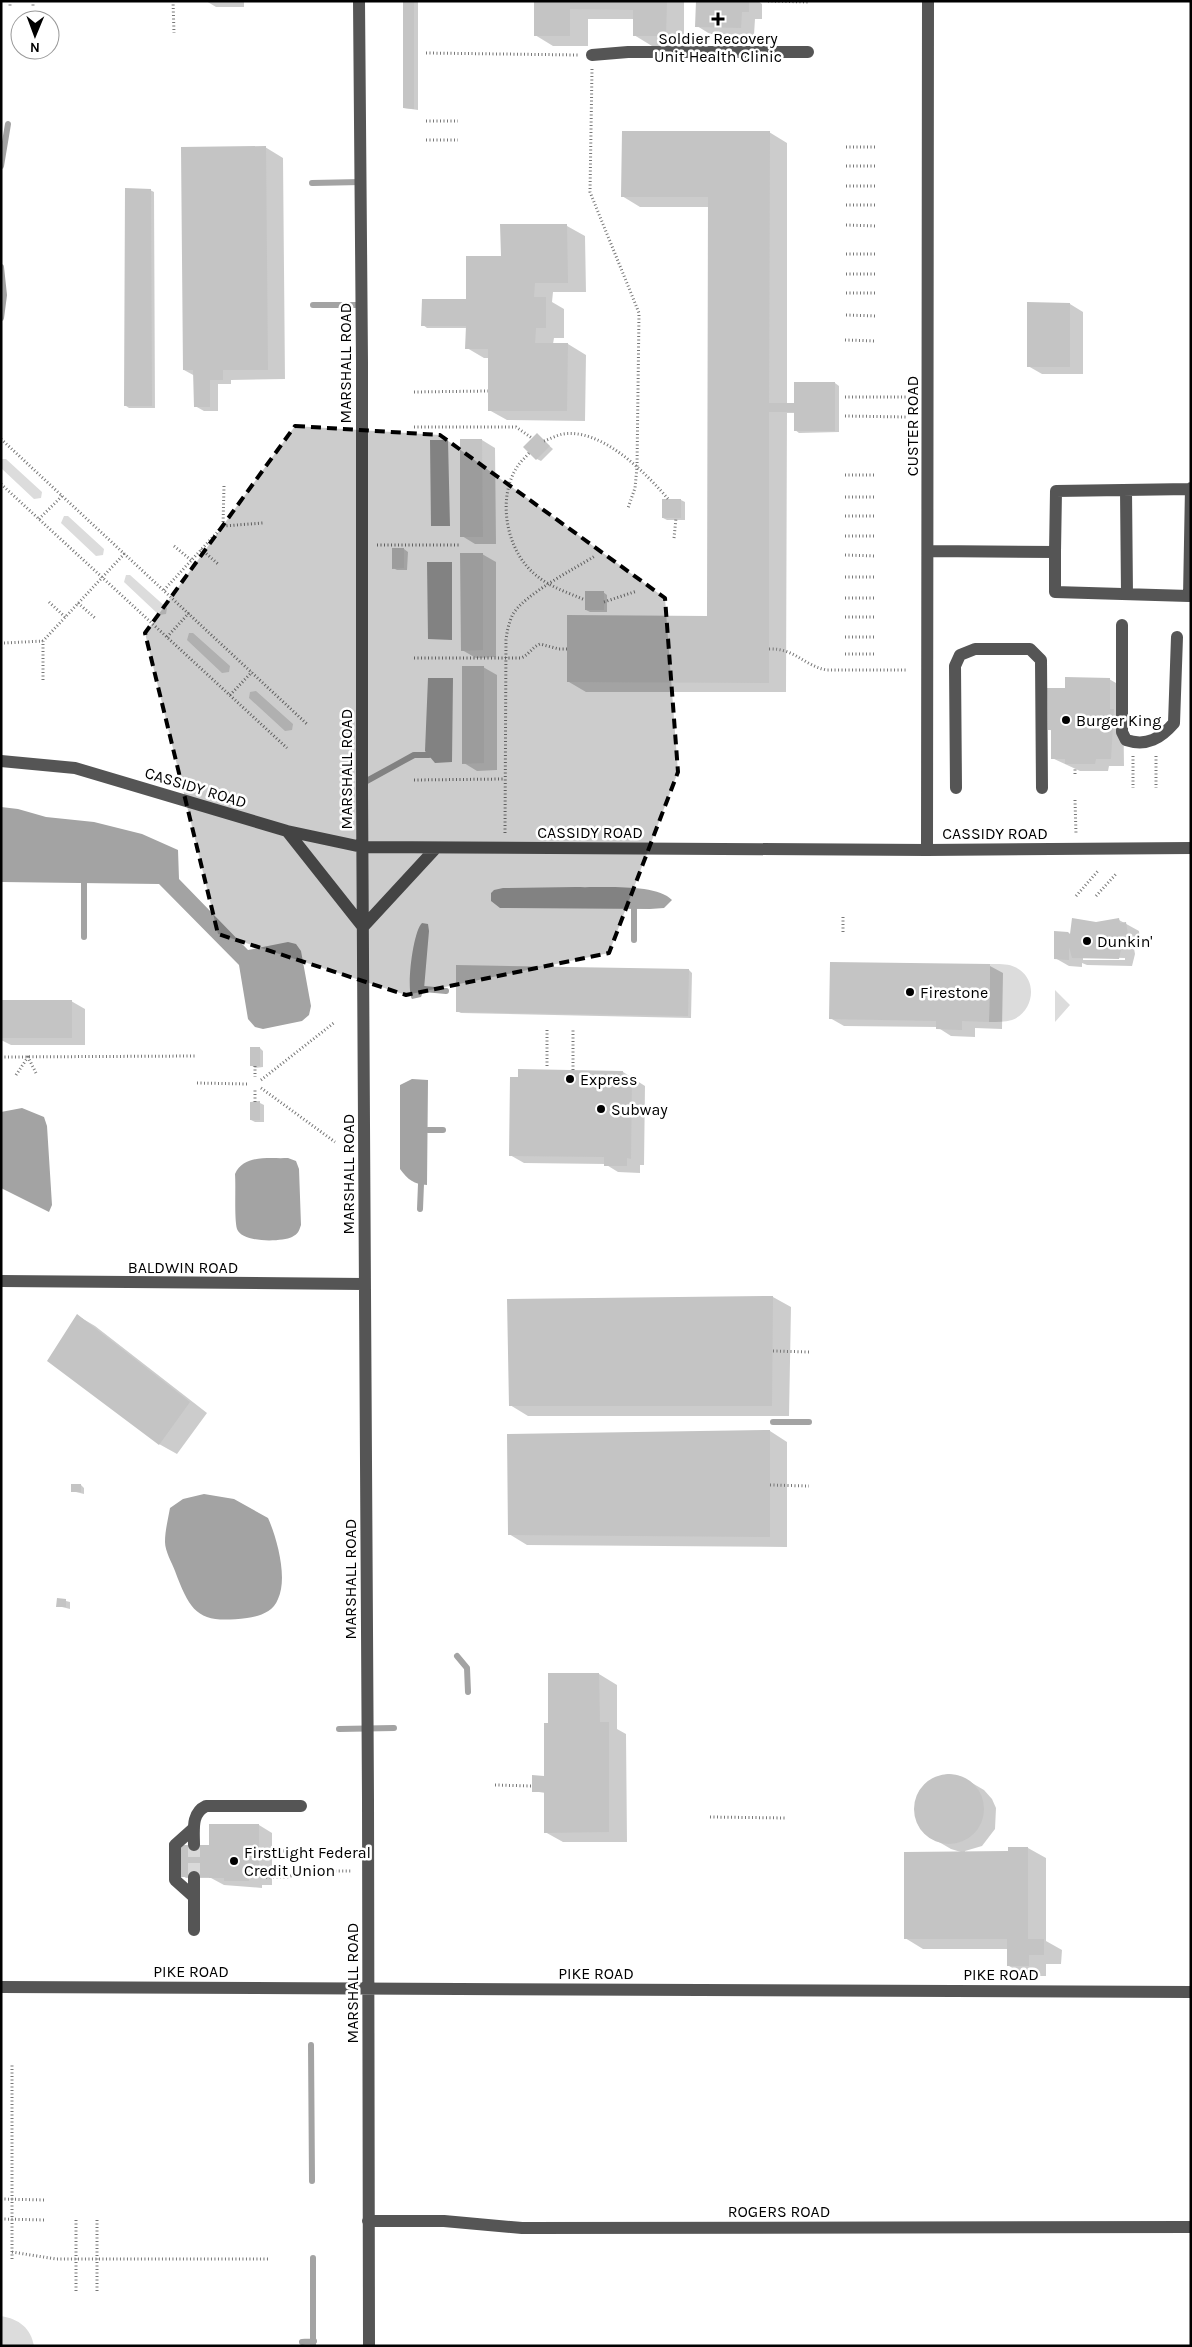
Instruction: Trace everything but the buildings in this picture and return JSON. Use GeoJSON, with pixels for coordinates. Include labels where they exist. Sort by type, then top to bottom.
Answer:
{"type":"FeatureCollection","features":[{"type":"Feature","properties":{"kind":"street","name":"MARSHALL ROAD"},"geometry":{"type":"LineString","coordinates":[[359,1],[369,2346]]}},
{"type":"Feature","properties":{"kind":"street","name":"CUSTER ROAD"},"geometry":{"type":"LineString","coordinates":[[927,850],[928,1]]}},
{"type":"Feature","properties":{"kind":"street"},"geometry":{"type":"LineString","coordinates":[[592,55],[628,52],[808,52]]}},
{"type":"Feature","properties":{"kind":"street"},"geometry":{"type":"LineString","coordinates":[[1190,488],[1190,596],[1055,592],[1056,491],[1190,488]]}},
{"type":"Feature","properties":{"kind":"street"},"geometry":{"type":"LineString","coordinates":[[1126,490],[1127,594]]}},
{"type":"Feature","properties":{"kind":"street"},"geometry":{"type":"LineString","coordinates":[[928,551],[1055,552]]}},
{"type":"Feature","properties":{"kind":"street"},"geometry":{"type":"LineString","coordinates":[[1122,625],[1122,732],[1126,740],[1132,742],[1157,740],[1174,723],[1177,637]]}},
{"type":"Feature","properties":{"kind":"street"},"geometry":{"type":"LineString","coordinates":[[956,788],[954,666],[960,655],[975,649],[1030,649],[1041,660],[1042,788]]}},
{"type":"Feature","properties":{"kind":"street","name":"CASSIDY ROAD"},"geometry":{"type":"LineString","coordinates":[[1,761],[75,768],[287,831],[362,847],[927,850],[1191,848]]}},
{"type":"Feature","properties":{"kind":"street"},"geometry":{"type":"LineString","coordinates":[[287,831],[362,927],[436,848]]}},
{"type":"Feature","properties":{"kind":"street","name":"BALDWIN ROAD"},"geometry":{"type":"LineString","coordinates":[[1,1281],[364,1284]]}},
{"type":"Feature","properties":{"kind":"street"},"geometry":{"type":"LineString","coordinates":[[194,1845],[195,1815],[199,1809],[206,1806],[300,1806]]}},
{"type":"Feature","properties":{"kind":"street"},"geometry":{"type":"LineString","coordinates":[[194,1828],[175,1845],[175,1880],[194,1896]]}},
{"type":"Feature","properties":{"kind":"street"},"geometry":{"type":"LineString","coordinates":[[194,1877],[194,1930]]}},
{"type":"Feature","properties":{"kind":"street","name":"PIKE ROAD"},"geometry":{"type":"LineString","coordinates":[[1,1987],[1191,1992]]}},
{"type":"Feature","properties":{"kind":"street","name":"ROGERS ROAD"},"geometry":{"type":"LineString","coordinates":[[368,2221],[444,2221],[522,2228],[1191,2227]]}},
{"type":"Feature","properties":{"kind":"path"},"geometry":{"type":"LineString","coordinates":[[10,1],[10,6]]}},
{"type":"Feature","properties":{"kind":"path"},"geometry":{"type":"LineString","coordinates":[[768,1],[808,2]]}},
{"type":"Feature","properties":{"kind":"path"},"geometry":{"type":"LineString","coordinates":[[173,2],[174,34]]}},
{"type":"Feature","properties":{"kind":"path"},"geometry":{"type":"LineString","coordinates":[[426,53],[592,55],[590,192],[640,312],[637,467],[635,488],[628,508]]}},
{"type":"Feature","properties":{"kind":"path"},"geometry":{"type":"LineString","coordinates":[[426,121],[458,121]]}},
{"type":"Feature","properties":{"kind":"path"},"geometry":{"type":"LineString","coordinates":[[426,140],[458,140]]}},
{"type":"Feature","properties":{"kind":"path"},"geometry":{"type":"LineString","coordinates":[[846,147],[876,146]]}},
{"type":"Feature","properties":{"kind":"path"},"geometry":{"type":"LineString","coordinates":[[846,166],[876,166]]}},
{"type":"Feature","properties":{"kind":"path"},"geometry":{"type":"LineString","coordinates":[[846,186],[876,186]]}},
{"type":"Feature","properties":{"kind":"path"},"geometry":{"type":"LineString","coordinates":[[846,205],[876,205]]}},
{"type":"Feature","properties":{"kind":"path"},"geometry":{"type":"LineString","coordinates":[[846,225],[876,226]]}},
{"type":"Feature","properties":{"kind":"path"},"geometry":{"type":"LineString","coordinates":[[846,254],[876,254]]}},
{"type":"Feature","properties":{"kind":"path"},"geometry":{"type":"LineString","coordinates":[[846,274],[876,274]]}},
{"type":"Feature","properties":{"kind":"path"},"geometry":{"type":"LineString","coordinates":[[846,293],[876,293]]}},
{"type":"Feature","properties":{"kind":"path"},"geometry":{"type":"LineString","coordinates":[[846,316],[876,316]]}},
{"type":"Feature","properties":{"kind":"path"},"geometry":{"type":"LineString","coordinates":[[845,340],[876,341]]}},
{"type":"Feature","properties":{"kind":"path"},"geometry":{"type":"LineString","coordinates":[[414,392],[488,391]]}},
{"type":"Feature","properties":{"kind":"path"},"geometry":{"type":"LineString","coordinates":[[845,397],[906,397]]}},
{"type":"Feature","properties":{"kind":"path"},"geometry":{"type":"LineString","coordinates":[[845,416],[906,417]]}},
{"type":"Feature","properties":{"kind":"path"},"geometry":{"type":"LineString","coordinates":[[414,427],[516,427],[532,438]]}},
{"type":"Feature","properties":{"kind":"path"},"geometry":{"type":"LineString","coordinates":[[544,441],[564,434],[586,436],[607,445],[637,467],[669,500]]}},
{"type":"Feature","properties":{"kind":"path"},"geometry":{"type":"LineString","coordinates":[[2,442],[308,725]]}},
{"type":"Feature","properties":{"kind":"path"},"geometry":{"type":"LineString","coordinates":[[529,453],[516,468],[509,486],[508,520],[510,534],[521,561],[537,577],[585,600]]}},
{"type":"Feature","properties":{"kind":"path"},"geometry":{"type":"LineString","coordinates":[[845,475],[875,475]]}},
{"type":"Feature","properties":{"kind":"path"},"geometry":{"type":"LineString","coordinates":[[1,484],[287,748]]}},
{"type":"Feature","properties":{"kind":"path"},"geometry":{"type":"LineString","coordinates":[[223,526],[224,486]]}},
{"type":"Feature","properties":{"kind":"path"},"geometry":{"type":"LineString","coordinates":[[39,519],[62,496]]}},
{"type":"Feature","properties":{"kind":"path"},"geometry":{"type":"LineString","coordinates":[[845,497],[875,497]]}},
{"type":"Feature","properties":{"kind":"path"},"geometry":{"type":"LineString","coordinates":[[845,516],[875,516]]}},
{"type":"Feature","properties":{"kind":"path"},"geometry":{"type":"LineString","coordinates":[[674,538],[676,518]]}},
{"type":"Feature","properties":{"kind":"path"},"geometry":{"type":"LineString","coordinates":[[164,590],[223,526],[263,523]]}},
{"type":"Feature","properties":{"kind":"path"},"geometry":{"type":"LineString","coordinates":[[845,536],[875,536]]}},
{"type":"Feature","properties":{"kind":"path"},"geometry":{"type":"LineString","coordinates":[[361,545],[461,545]]}},
{"type":"Feature","properties":{"kind":"path"},"geometry":{"type":"LineString","coordinates":[[174,546],[191,560]]}},
{"type":"Feature","properties":{"kind":"path"},"geometry":{"type":"LineString","coordinates":[[201,549],[218,564]]}},
{"type":"Feature","properties":{"kind":"path"},"geometry":{"type":"LineString","coordinates":[[43,680],[43,641],[125,554]]}},
{"type":"Feature","properties":{"kind":"path"},"geometry":{"type":"LineString","coordinates":[[505,848],[506,658],[508,626],[514,613],[524,601],[596,556]]}},
{"type":"Feature","properties":{"kind":"path"},"geometry":{"type":"LineString","coordinates":[[845,556],[875,556]]}},
{"type":"Feature","properties":{"kind":"path"},"geometry":{"type":"LineString","coordinates":[[845,576],[875,577]]}},
{"type":"Feature","properties":{"kind":"path"},"geometry":{"type":"LineString","coordinates":[[604,602],[638,591]]}},
{"type":"Feature","properties":{"kind":"path"},"geometry":{"type":"LineString","coordinates":[[845,598],[874,598]]}},
{"type":"Feature","properties":{"kind":"path"},"geometry":{"type":"LineString","coordinates":[[49,602],[65,617]]}},
{"type":"Feature","properties":{"kind":"path"},"geometry":{"type":"LineString","coordinates":[[78,603],[95,618]]}},
{"type":"Feature","properties":{"kind":"path"},"geometry":{"type":"LineString","coordinates":[[167,637],[189,613]]}},
{"type":"Feature","properties":{"kind":"path"},"geometry":{"type":"LineString","coordinates":[[845,617],[874,618]]}},
{"type":"Feature","properties":{"kind":"path"},"geometry":{"type":"LineString","coordinates":[[845,637],[874,637]]}},
{"type":"Feature","properties":{"kind":"path"},"geometry":{"type":"LineString","coordinates":[[4,643],[43,641]]}},
{"type":"Feature","properties":{"kind":"path"},"geometry":{"type":"LineString","coordinates":[[414,658],[506,658],[527,656],[534,646],[540,644],[567,649]]}},
{"type":"Feature","properties":{"kind":"path"},"geometry":{"type":"LineString","coordinates":[[769,649],[786,650],[818,668],[827,670],[908,670]]}},
{"type":"Feature","properties":{"kind":"path"},"geometry":{"type":"LineString","coordinates":[[844,654],[874,654]]}},
{"type":"Feature","properties":{"kind":"path"},"geometry":{"type":"LineString","coordinates":[[230,695],[252,672]]}},
{"type":"Feature","properties":{"kind":"path"},"geometry":{"type":"LineString","coordinates":[[1133,751],[1133,788]]}},
{"type":"Feature","properties":{"kind":"path"},"geometry":{"type":"LineString","coordinates":[[1156,751],[1156,788]]}},
{"type":"Feature","properties":{"kind":"path"},"geometry":{"type":"LineString","coordinates":[[1075,769],[1075,774]]}},
{"type":"Feature","properties":{"kind":"path"},"geometry":{"type":"LineString","coordinates":[[414,780],[505,779]]}},
{"type":"Feature","properties":{"kind":"path"},"geometry":{"type":"LineString","coordinates":[[1075,800],[1076,849]]}},
{"type":"Feature","properties":{"kind":"path"},"geometry":{"type":"LineString","coordinates":[[1076,896],[1098,871]]}},
{"type":"Feature","properties":{"kind":"path"},"geometry":{"type":"LineString","coordinates":[[1096,896],[1116,874]]}},
{"type":"Feature","properties":{"kind":"path"},"geometry":{"type":"LineString","coordinates":[[844,915],[844,932]]}},
{"type":"Feature","properties":{"kind":"path"},"geometry":{"type":"LineString","coordinates":[[261,1080],[335,1022]]}},
{"type":"Feature","properties":{"kind":"path"},"geometry":{"type":"LineString","coordinates":[[547,1030],[547,1066]]}},
{"type":"Feature","properties":{"kind":"path"},"geometry":{"type":"LineString","coordinates":[[573,1030],[573,1070]]}},
{"type":"Feature","properties":{"kind":"path"},"geometry":{"type":"LineString","coordinates":[[1,1057],[197,1056]]}},
{"type":"Feature","properties":{"kind":"path"},"geometry":{"type":"LineString","coordinates":[[16,1075],[28,1057]]}},
{"type":"Feature","properties":{"kind":"path"},"geometry":{"type":"LineString","coordinates":[[28,1057],[37,1075]]}},
{"type":"Feature","properties":{"kind":"path"},"geometry":{"type":"LineString","coordinates":[[255,1066],[255,1077]]}},
{"type":"Feature","properties":{"kind":"path"},"geometry":{"type":"LineString","coordinates":[[197,1083],[248,1084]]}},
{"type":"Feature","properties":{"kind":"path"},"geometry":{"type":"LineString","coordinates":[[261,1088],[335,1142]]}},
{"type":"Feature","properties":{"kind":"path"},"geometry":{"type":"LineString","coordinates":[[255,1090],[255,1102]]}},
{"type":"Feature","properties":{"kind":"path"},"geometry":{"type":"LineString","coordinates":[[773,1352],[809,1352]]}},
{"type":"Feature","properties":{"kind":"path"},"geometry":{"type":"LineString","coordinates":[[770,1485],[809,1486]]}},
{"type":"Feature","properties":{"kind":"path"},"geometry":{"type":"LineString","coordinates":[[496,1785],[532,1786]]}},
{"type":"Feature","properties":{"kind":"path"},"geometry":{"type":"LineString","coordinates":[[710,1817],[786,1818]]}},
{"type":"Feature","properties":{"kind":"path"},"geometry":{"type":"LineString","coordinates":[[266,1851],[301,1851]]}},
{"type":"Feature","properties":{"kind":"path"},"geometry":{"type":"LineString","coordinates":[[266,1877],[287,1878],[310,1871],[368,1871]]}},
{"type":"Feature","properties":{"kind":"path"},"geometry":{"type":"LineString","coordinates":[[12,2064],[12,2259]]}},
{"type":"Feature","properties":{"kind":"path"},"geometry":{"type":"LineString","coordinates":[[1,2199],[46,2200]]}},
{"type":"Feature","properties":{"kind":"path"},"geometry":{"type":"LineString","coordinates":[[1,2219],[46,2220]]}},
{"type":"Feature","properties":{"kind":"path"},"geometry":{"type":"LineString","coordinates":[[76,2220],[76,2293]]}},
{"type":"Feature","properties":{"kind":"path"},"geometry":{"type":"LineString","coordinates":[[97,2220],[98,2292]]}},
{"type":"Feature","properties":{"kind":"path"},"geometry":{"type":"LineString","coordinates":[[12,2252],[56,2260],[268,2260]]}},
{"type":"Feature","properties":{"kind":"highlighted area"},"geometry":{"type":"Polygon","coordinates":[[[295,426],[440,435],[665,598],[678,772],[609,953],[406,995],[218,934],[145,633],[295,426]]]}},
{"type":"Feature","properties":{"kind":"shaded area"},"geometry":{"type":"Polygon","coordinates":[[[430,440],[448,440],[450,526],[431,526],[430,440]]]}},
{"type":"Feature","properties":{"kind":"shaded area"},"geometry":{"type":"Polygon","coordinates":[[[1,459],[6,459],[42,492],[41,498],[34,499],[1,468],[1,459]]]}},
{"type":"Feature","properties":{"kind":"shaded area"},"geometry":{"type":"Polygon","coordinates":[[[64,516],[68,516],[104,549],[103,555],[96,556],[61,523],[64,516]]]}},
{"type":"Feature","properties":{"kind":"shaded area"},"geometry":{"type":"Polygon","coordinates":[[[427,562],[452,562],[452,640],[428,639],[427,562]]]}},
{"type":"Feature","properties":{"kind":"shaded area"},"geometry":{"type":"Polygon","coordinates":[[[126,575],[130,575],[167,608],[166,614],[159,615],[124,582],[126,575]]]}},
{"type":"Feature","properties":{"kind":"shaded area"},"geometry":{"type":"Polygon","coordinates":[[[189,633],[193,633],[230,666],[229,672],[222,673],[187,640],[189,633]]]}},
{"type":"Feature","properties":{"kind":"shaded area"},"geometry":{"type":"Polygon","coordinates":[[[428,678],[453,678],[452,762],[435,763],[425,751],[428,678]]]}},
{"type":"Feature","properties":{"kind":"shaded area"},"geometry":{"type":"Polygon","coordinates":[[[256,691],[293,724],[292,730],[285,731],[249,698],[250,692],[256,691]]]}},
{"type":"Feature","properties":{"kind":"shaded area"},"geometry":{"type":"Polygon","coordinates":[[[1,807],[18,809],[46,817],[94,822],[142,834],[178,850],[179,879],[248,950],[288,942],[296,944],[301,951],[311,1006],[309,1015],[302,1021],[263,1029],[255,1027],[248,1019],[239,965],[159,884],[1,882],[1,807]]]}},
{"type":"Feature","properties":{"kind":"shaded area"},"geometry":{"type":"Polygon","coordinates":[[[576,887],[641,889],[653,891],[672,900],[664,908],[650,909],[500,908],[491,901],[491,893],[494,890],[503,888],[576,887]]]}},
{"type":"Feature","properties":{"kind":"shaded area"},"geometry":{"type":"Polygon","coordinates":[[[422,923],[428,924],[429,931],[424,989],[421,997],[412,999],[410,993],[411,960],[416,937],[422,923]]]}},
{"type":"Feature","properties":{"kind":"shaded area"},"geometry":{"type":"Polygon","coordinates":[[[990,964],[1013,966],[1026,976],[1029,982],[1031,997],[1029,1004],[1025,1011],[1012,1020],[989,1022],[990,964]]]}},
{"type":"Feature","properties":{"kind":"shaded area"},"geometry":{"type":"Polygon","coordinates":[[[1055,990],[1070,1005],[1055,1022],[1055,990]]]}},
{"type":"Feature","properties":{"kind":"shaded area"},"geometry":{"type":"Polygon","coordinates":[[[412,1079],[428,1080],[427,1185],[412,1181],[400,1169],[400,1085],[412,1079]]]}},
{"type":"Feature","properties":{"kind":"shaded area"},"geometry":{"type":"Polygon","coordinates":[[[22,1108],[44,1117],[47,1126],[52,1205],[49,1212],[1,1188],[1,1112],[22,1108]]]}},
{"type":"Feature","properties":{"kind":"shaded area"},"geometry":{"type":"Polygon","coordinates":[[[288,1158],[296,1161],[299,1169],[301,1225],[298,1232],[287,1239],[279,1240],[254,1239],[240,1234],[236,1224],[235,1174],[244,1163],[250,1160],[288,1158]]]}},
{"type":"Feature","properties":{"kind":"shaded area"},"geometry":{"type":"Polygon","coordinates":[[[204,1494],[234,1499],[268,1518],[278,1547],[282,1580],[278,1599],[266,1613],[247,1618],[218,1619],[207,1617],[199,1613],[186,1597],[166,1549],[167,1525],[170,1508],[183,1499],[204,1494]]]}},
{"type":"Feature","properties":{"kind":"shaded area"},"geometry":{"type":"Polygon","coordinates":[[[1,2316],[13,2319],[23,2325],[30,2334],[34,2346],[1,2346],[1,2316]]]}},
{"type":"Feature","properties":{"kind":"waterway"},"geometry":{"type":"LineString","coordinates":[[1,166],[8,124]]}},
{"type":"Feature","properties":{"kind":"waterway"},"geometry":{"type":"LineString","coordinates":[[312,183],[361,182]]}},
{"type":"Feature","properties":{"kind":"waterway"},"geometry":{"type":"LineString","coordinates":[[1,267],[4,295],[1,318]]}},
{"type":"Feature","properties":{"kind":"waterway"},"geometry":{"type":"LineString","coordinates":[[313,305],[362,305]]}},
{"type":"Feature","properties":{"kind":"waterway"},"geometry":{"type":"LineString","coordinates":[[363,783],[414,755],[429,755]]}},
{"type":"Feature","properties":{"kind":"waterway"},"geometry":{"type":"LineString","coordinates":[[84,883],[84,937]]}},
{"type":"Feature","properties":{"kind":"waterway"},"geometry":{"type":"LineString","coordinates":[[634,909],[634,940]]}},
{"type":"Feature","properties":{"kind":"waterway"},"geometry":{"type":"LineString","coordinates":[[424,989],[446,991]]}},
{"type":"Feature","properties":{"kind":"waterway"},"geometry":{"type":"LineString","coordinates":[[428,1130],[443,1130]]}},
{"type":"Feature","properties":{"kind":"waterway"},"geometry":{"type":"LineString","coordinates":[[420,1209],[421,1184]]}},
{"type":"Feature","properties":{"kind":"waterway"},"geometry":{"type":"LineString","coordinates":[[773,1422],[809,1422]]}},
{"type":"Feature","properties":{"kind":"waterway"},"geometry":{"type":"LineString","coordinates":[[457,1656],[467,1668],[468,1692]]}},
{"type":"Feature","properties":{"kind":"waterway"},"geometry":{"type":"LineString","coordinates":[[339,1729],[394,1728]]}},
{"type":"Feature","properties":{"kind":"waterway"},"geometry":{"type":"LineString","coordinates":[[311,2045],[312,2181]]}},
{"type":"Feature","properties":{"kind":"waterway"},"geometry":{"type":"LineString","coordinates":[[313,2258],[313,2346]]}},
{"type":"Feature","properties":{"kind":"waterway"},"geometry":{"type":"LineString","coordinates":[[302,2342],[314,2341]]}},
{"type":"Feature","properties":{"kind":"tunnel"},"geometry":{"type":"LineString","coordinates":[[194,1845],[194,1877]]}},
{"type":"Feature","properties":{"kind":"place","name":"Soldier Recovery Unit Health Clinic"},"geometry":{"type":"Point","coordinates":[718,19]}},
{"type":"Feature","properties":{"kind":"place","name":"Burger King"},"geometry":{"type":"Point","coordinates":[1066,720]}},
{"type":"Feature","properties":{"kind":"place","name":"Dunkin'"},"geometry":{"type":"Point","coordinates":[1087,941]}},
{"type":"Feature","properties":{"kind":"place","name":"Firestone"},"geometry":{"type":"Point","coordinates":[910,992]}},
{"type":"Feature","properties":{"kind":"place","name":"Express"},"geometry":{"type":"Point","coordinates":[570,1079]}},
{"type":"Feature","properties":{"kind":"place","name":"Subway"},"geometry":{"type":"Point","coordinates":[601,1109]}},
{"type":"Feature","properties":{"kind":"place","name":"FirstLight Federal Credit Union"},"geometry":{"type":"Point","coordinates":[234,1861]}}]}
